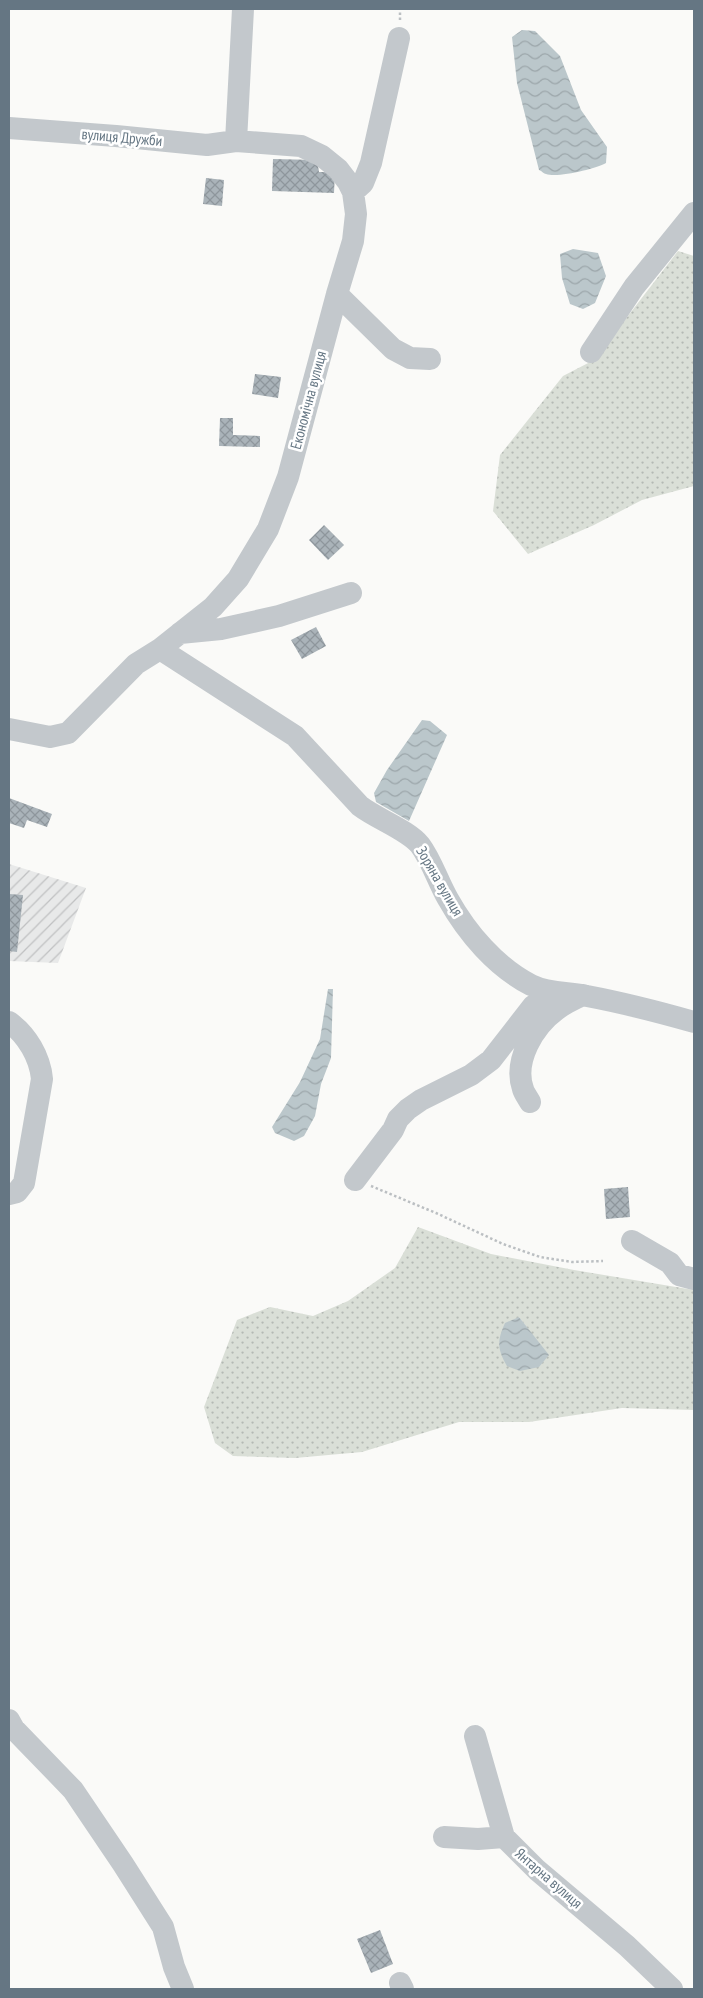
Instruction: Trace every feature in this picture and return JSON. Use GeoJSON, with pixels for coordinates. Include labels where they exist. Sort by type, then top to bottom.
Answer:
{"type":"FeatureCollection","features":[{"type":"Feature","properties":{"kind":"street"},"geometry":{"type":"LineString","coordinates":[[236,140],[243,9]]}},
{"type":"Feature","properties":{"kind":"street"},"geometry":{"type":"LineString","coordinates":[[352,192],[363,183],[371,163],[399,38]]}},
{"type":"Feature","properties":{"kind":"street","name":"вулиця Дружби"},"geometry":{"type":"LineString","coordinates":[[9,128],[207,145],[236,140]]}},
{"type":"Feature","properties":{"kind":"street","name":"Економічна вулиця"},"geometry":{"type":"LineString","coordinates":[[9,729],[50,737],[68,733],[136,664],[160,649],[213,607],[238,579],[268,528],[288,477],[337,294],[354,241],[356,214],[348,182],[338,169],[322,156],[301,146],[236,140]]}},
{"type":"Feature","properties":{"kind":"street"},"geometry":{"type":"LineString","coordinates":[[591,352],[634,287],[694,213]]}},
{"type":"Feature","properties":{"kind":"street"},"geometry":{"type":"LineString","coordinates":[[337,294],[393,349],[410,358],[430,359]]}},
{"type":"Feature","properties":{"kind":"street"},"geometry":{"type":"LineString","coordinates":[[180,633],[221,629],[269,618],[350,593]]}},
{"type":"Feature","properties":{"kind":"street","name":"Зоряна вулиця"},"geometry":{"type":"LineString","coordinates":[[160,649],[295,736],[360,806],[372,816],[415,839],[422,847],[448,900],[485,951],[517,977],[533,986],[553,992],[633,1004],[694,1022]]}},
{"type":"Feature","properties":{"kind":"street"},"geometry":{"type":"LineString","coordinates":[[354,1180],[393,1130],[398,1119],[408,1109],[421,1100],[471,1075],[491,1060],[533,1006],[553,992]]}},
{"type":"Feature","properties":{"kind":"street"},"geometry":{"type":"LineString","coordinates":[[530,1102],[522,1089],[521,1073],[523,1056],[530,1040],[541,1024],[555,1010],[583,995]]}},
{"type":"Feature","properties":{"kind":"street"},"geometry":{"type":"LineString","coordinates":[[9,1022],[16,1027],[36,1054],[41,1067],[42,1079],[24,1183],[13,1193]]}},
{"type":"Feature","properties":{"kind":"street"},"geometry":{"type":"LineString","coordinates":[[632,1241],[670,1263],[679,1274],[694,1279]]}},
{"type":"Feature","properties":{"kind":"street"},"geometry":{"type":"LineString","coordinates":[[9,1720],[14,1729],[72,1790],[123,1864],[163,1927],[174,1967],[183,1989]]}},
{"type":"Feature","properties":{"kind":"street","name":"Янтарна вулиця"},"geometry":{"type":"LineString","coordinates":[[475,1736],[504,1837],[537,1870],[627,1946],[672,1989]]}},
{"type":"Feature","properties":{"kind":"street"},"geometry":{"type":"LineString","coordinates":[[444,1837],[478,1839],[504,1837]]}},
{"type":"Feature","properties":{"kind":"path"},"geometry":{"type":"LineString","coordinates":[[354,1180],[436,1212],[503,1244],[540,1257],[572,1262],[603,1261]]}},
{"type":"Feature","properties":{"kind":"shaded area"},"geometry":{"type":"Polygon","coordinates":[[[678,251],[694,256],[694,486],[642,500],[594,525],[528,554],[493,511],[500,455],[563,376],[594,360],[678,251]]]}},
{"type":"Feature","properties":{"kind":"shaded area"},"geometry":{"type":"Polygon","coordinates":[[[9,864],[86,888],[58,963],[9,961],[9,864]]]}},
{"type":"Feature","properties":{"kind":"shaded area"},"geometry":{"type":"Polygon","coordinates":[[[418,1227],[491,1254],[694,1290],[694,1410],[622,1408],[529,1422],[459,1422],[362,1452],[295,1458],[233,1456],[215,1443],[204,1407],[237,1320],[270,1307],[313,1316],[348,1301],[395,1268],[418,1227]],[[519,1317],[507,1366],[536,1340],[519,1317]]]}},
{"type":"Feature","properties":{"kind":"water"},"geometry":{"type":"Polygon","coordinates":[[[522,30],[535,31],[560,56],[581,110],[607,147],[606,163],[585,170],[559,175],[545,174],[539,170],[517,83],[512,37],[522,30]]]}},
{"type":"Feature","properties":{"kind":"water"},"geometry":{"type":"Polygon","coordinates":[[[573,249],[598,253],[606,276],[595,303],[583,309],[570,304],[562,278],[560,254],[573,249]]]}},
{"type":"Feature","properties":{"kind":"water"},"geometry":{"type":"Polygon","coordinates":[[[422,720],[430,721],[447,735],[409,821],[376,802],[374,793],[387,770],[422,720]]]}},
{"type":"Feature","properties":{"kind":"water"},"geometry":{"type":"Polygon","coordinates":[[[328,989],[333,989],[331,1058],[321,1084],[315,1116],[304,1136],[294,1141],[275,1133],[272,1127],[300,1082],[320,1039],[328,989]]]}},
{"type":"Feature","properties":{"kind":"water"},"geometry":{"type":"Polygon","coordinates":[[[519,1317],[549,1355],[539,1367],[520,1371],[507,1366],[501,1355],[499,1345],[505,1323],[519,1317]]]}},
{"type":"Feature","properties":{"kind":"building"},"geometry":{"type":"Polygon","coordinates":[[[273,159],[317,160],[319,172],[335,172],[334,193],[272,191],[273,159]]]}},
{"type":"Feature","properties":{"kind":"building"},"geometry":{"type":"Polygon","coordinates":[[[206,178],[224,180],[222,206],[203,204],[206,178]]]}},
{"type":"Feature","properties":{"kind":"building"},"geometry":{"type":"Polygon","coordinates":[[[255,374],[281,377],[278,398],[252,394],[255,374]]]}},
{"type":"Feature","properties":{"kind":"building"},"geometry":{"type":"Polygon","coordinates":[[[220,418],[233,418],[233,435],[260,436],[260,447],[219,446],[220,418]]]}},
{"type":"Feature","properties":{"kind":"building"},"geometry":{"type":"Polygon","coordinates":[[[324,525],[344,545],[328,560],[309,540],[324,525]]]}},
{"type":"Feature","properties":{"kind":"building"},"geometry":{"type":"Polygon","coordinates":[[[316,627],[326,646],[302,659],[291,640],[316,627]]]}},
{"type":"Feature","properties":{"kind":"building"},"geometry":{"type":"Polygon","coordinates":[[[9,798],[52,814],[47,827],[27,820],[24,828],[9,823],[9,798]]]}},
{"type":"Feature","properties":{"kind":"building"},"geometry":{"type":"Polygon","coordinates":[[[9,894],[23,895],[17,952],[9,951],[9,894]]]}},
{"type":"Feature","properties":{"kind":"building"},"geometry":{"type":"Polygon","coordinates":[[[628,1187],[630,1217],[606,1219],[604,1189],[628,1187]]]}},
{"type":"Feature","properties":{"kind":"building"},"geometry":{"type":"Polygon","coordinates":[[[380,1930],[393,1964],[371,1973],[357,1939],[380,1930]]]}}]}
